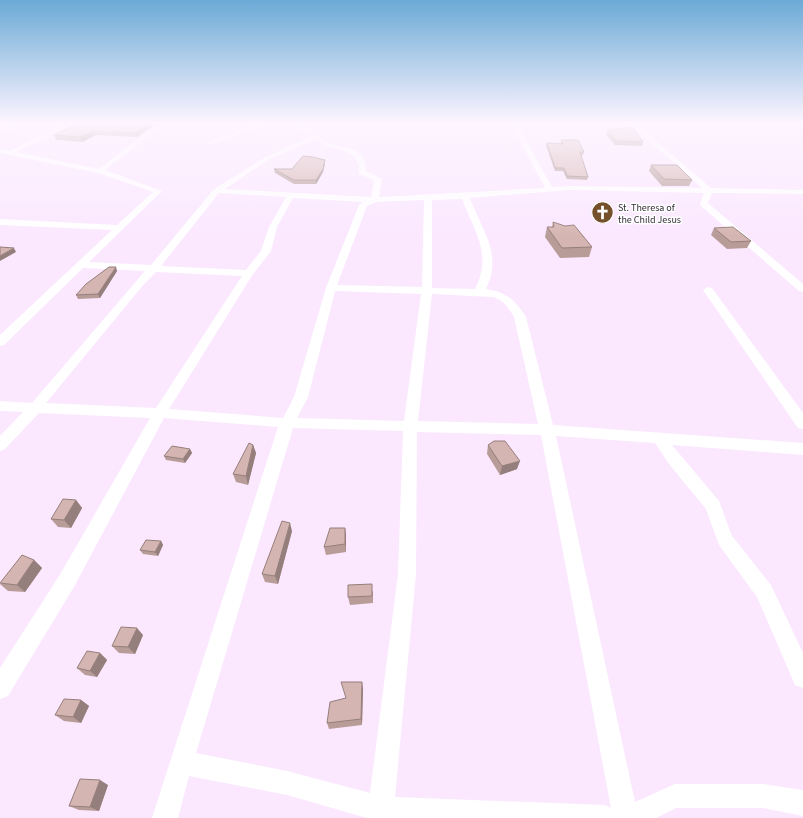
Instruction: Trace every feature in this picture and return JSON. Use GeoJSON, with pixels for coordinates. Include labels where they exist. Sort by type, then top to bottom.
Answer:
{"type":"FeatureCollection","features":[{"type":"Feature","properties":{"kind":"street"},"geometry":{"type":"LineString","coordinates":[[0,342],[158,191],[100,171],[49,160]]}},
{"type":"Feature","properties":{"kind":"street"},"geometry":{"type":"LineString","coordinates":[[100,171],[114,160]]}},
{"type":"Feature","properties":{"kind":"street"},"geometry":{"type":"LineString","coordinates":[[0,445],[34,409],[140,282],[154,268],[217,191],[264,160]]}},
{"type":"Feature","properties":{"kind":"street"},"geometry":{"type":"LineString","coordinates":[[359,160],[362,165],[362,172],[378,179],[375,200]]}},
{"type":"Feature","properties":{"kind":"street"},"geometry":{"type":"LineString","coordinates":[[534,160],[550,190]]}},
{"type":"Feature","properties":{"kind":"street"},"geometry":{"type":"LineString","coordinates":[[675,160],[709,190]]}},
{"type":"Feature","properties":{"kind":"street"},"geometry":{"type":"LineString","coordinates":[[217,191],[375,200],[465,196],[570,188],[803,192]]}},
{"type":"Feature","properties":{"kind":"street"},"geometry":{"type":"LineString","coordinates":[[709,190],[704,204],[803,289]]}},
{"type":"Feature","properties":{"kind":"street"},"geometry":{"type":"LineString","coordinates":[[0,688],[68,579],[159,413],[249,273],[266,251],[273,227],[291,195]]}},
{"type":"Feature","properties":{"kind":"street"},"geometry":{"type":"LineString","coordinates":[[465,196],[488,252],[489,266],[487,280],[479,292]]}},
{"type":"Feature","properties":{"kind":"street"},"geometry":{"type":"LineString","coordinates":[[380,814],[407,574],[410,428],[427,290],[428,198]]}},
{"type":"Feature","properties":{"kind":"street"},"geometry":{"type":"LineString","coordinates":[[165,818],[181,762],[287,423],[301,396],[314,343],[331,288],[363,205],[375,200]]}},
{"type":"Feature","properties":{"kind":"street"},"geometry":{"type":"LineString","coordinates":[[0,222],[118,228]]}},
{"type":"Feature","properties":{"kind":"street"},"geometry":{"type":"LineString","coordinates":[[83,264],[249,273]]}},
{"type":"Feature","properties":{"kind":"street"},"geometry":{"type":"LineString","coordinates":[[331,288],[427,290],[499,294],[510,301],[520,317],[547,430],[627,818],[675,796],[763,796],[803,803]]}},
{"type":"Feature","properties":{"kind":"street"},"geometry":{"type":"LineString","coordinates":[[708,290],[803,424]]}},
{"type":"Feature","properties":{"kind":"street"},"geometry":{"type":"LineString","coordinates":[[0,406],[34,409],[159,413],[287,423],[410,428],[547,430],[803,449]]}},
{"type":"Feature","properties":{"kind":"street"},"geometry":{"type":"LineString","coordinates":[[659,438],[674,460],[713,506],[725,540],[764,591],[803,677]]}},
{"type":"Feature","properties":{"kind":"street"},"geometry":{"type":"LineString","coordinates":[[181,762],[287,783],[380,814],[605,818]]}},
{"type":"Feature","properties":{"kind":"building"},"geometry":{"type":"Polygon","coordinates":[[[299,160],[325,160],[323,169],[316,180],[294,180],[274,169],[292,169],[299,160]]]}},
{"type":"Feature","properties":{"kind":"building"},"geometry":{"type":"Polygon","coordinates":[[[552,160],[583,160],[588,177],[567,176],[564,168],[555,168],[552,160]]]}},
{"type":"Feature","properties":{"kind":"building"},"geometry":{"type":"Polygon","coordinates":[[[651,165],[677,165],[692,180],[664,179],[651,165]]]}},
{"type":"Feature","properties":{"kind":"building"},"geometry":{"type":"Polygon","coordinates":[[[553,222],[565,226],[574,225],[592,247],[562,248],[547,227],[554,227],[553,222]]]}},
{"type":"Feature","properties":{"kind":"building"},"geometry":{"type":"Polygon","coordinates":[[[733,227],[751,241],[731,242],[714,228],[733,227]]]}},
{"type":"Feature","properties":{"kind":"building"},"geometry":{"type":"Polygon","coordinates":[[[0,247],[14,248],[0,256],[0,247]]]}},
{"type":"Feature","properties":{"kind":"building"},"geometry":{"type":"Polygon","coordinates":[[[109,267],[116,267],[98,294],[76,295],[86,284],[109,267]]]}},
{"type":"Feature","properties":{"kind":"building"},"geometry":{"type":"Polygon","coordinates":[[[494,441],[505,441],[520,461],[502,466],[488,445],[494,441]]]}},
{"type":"Feature","properties":{"kind":"building"},"geometry":{"type":"Polygon","coordinates":[[[249,443],[253,445],[246,476],[233,474],[249,443]]]}},
{"type":"Feature","properties":{"kind":"building"},"geometry":{"type":"Polygon","coordinates":[[[172,446],[190,449],[183,459],[164,456],[172,446]]]}},
{"type":"Feature","properties":{"kind":"building"},"geometry":{"type":"Polygon","coordinates":[[[63,499],[76,500],[64,520],[51,519],[63,499]]]}},
{"type":"Feature","properties":{"kind":"building"},"geometry":{"type":"Polygon","coordinates":[[[282,521],[290,523],[275,576],[262,574],[282,521]]]}},
{"type":"Feature","properties":{"kind":"building"},"geometry":{"type":"Polygon","coordinates":[[[330,528],[345,528],[345,544],[324,547],[330,528]]]}},
{"type":"Feature","properties":{"kind":"building"},"geometry":{"type":"Polygon","coordinates":[[[146,540],[161,541],[155,552],[140,550],[146,540]]]}},
{"type":"Feature","properties":{"kind":"building"},"geometry":{"type":"Polygon","coordinates":[[[22,555],[34,560],[17,585],[0,583],[22,555]]]}},
{"type":"Feature","properties":{"kind":"building"},"geometry":{"type":"Polygon","coordinates":[[[372,584],[372,596],[348,597],[348,585],[372,584]]]}},
{"type":"Feature","properties":{"kind":"building"},"geometry":{"type":"Polygon","coordinates":[[[121,627],[137,628],[128,647],[112,646],[121,627]]]}},
{"type":"Feature","properties":{"kind":"building"},"geometry":{"type":"Polygon","coordinates":[[[87,651],[100,653],[90,671],[77,668],[87,651]]]}},
{"type":"Feature","properties":{"kind":"building"},"geometry":{"type":"Polygon","coordinates":[[[341,682],[362,682],[361,719],[327,723],[330,702],[346,698],[341,682]]]}},
{"type":"Feature","properties":{"kind":"building"},"geometry":{"type":"Polygon","coordinates":[[[64,699],[81,700],[73,717],[55,715],[64,699]]]}},
{"type":"Feature","properties":{"kind":"building"},"geometry":{"type":"Polygon","coordinates":[[[80,779],[100,780],[90,807],[69,806],[80,779]]]}},
{"type":"Feature","properties":{"kind":"place","name":"St. Theresa of the Child Jesus"},"geometry":{"type":"Point","coordinates":[602,213]}}]}
